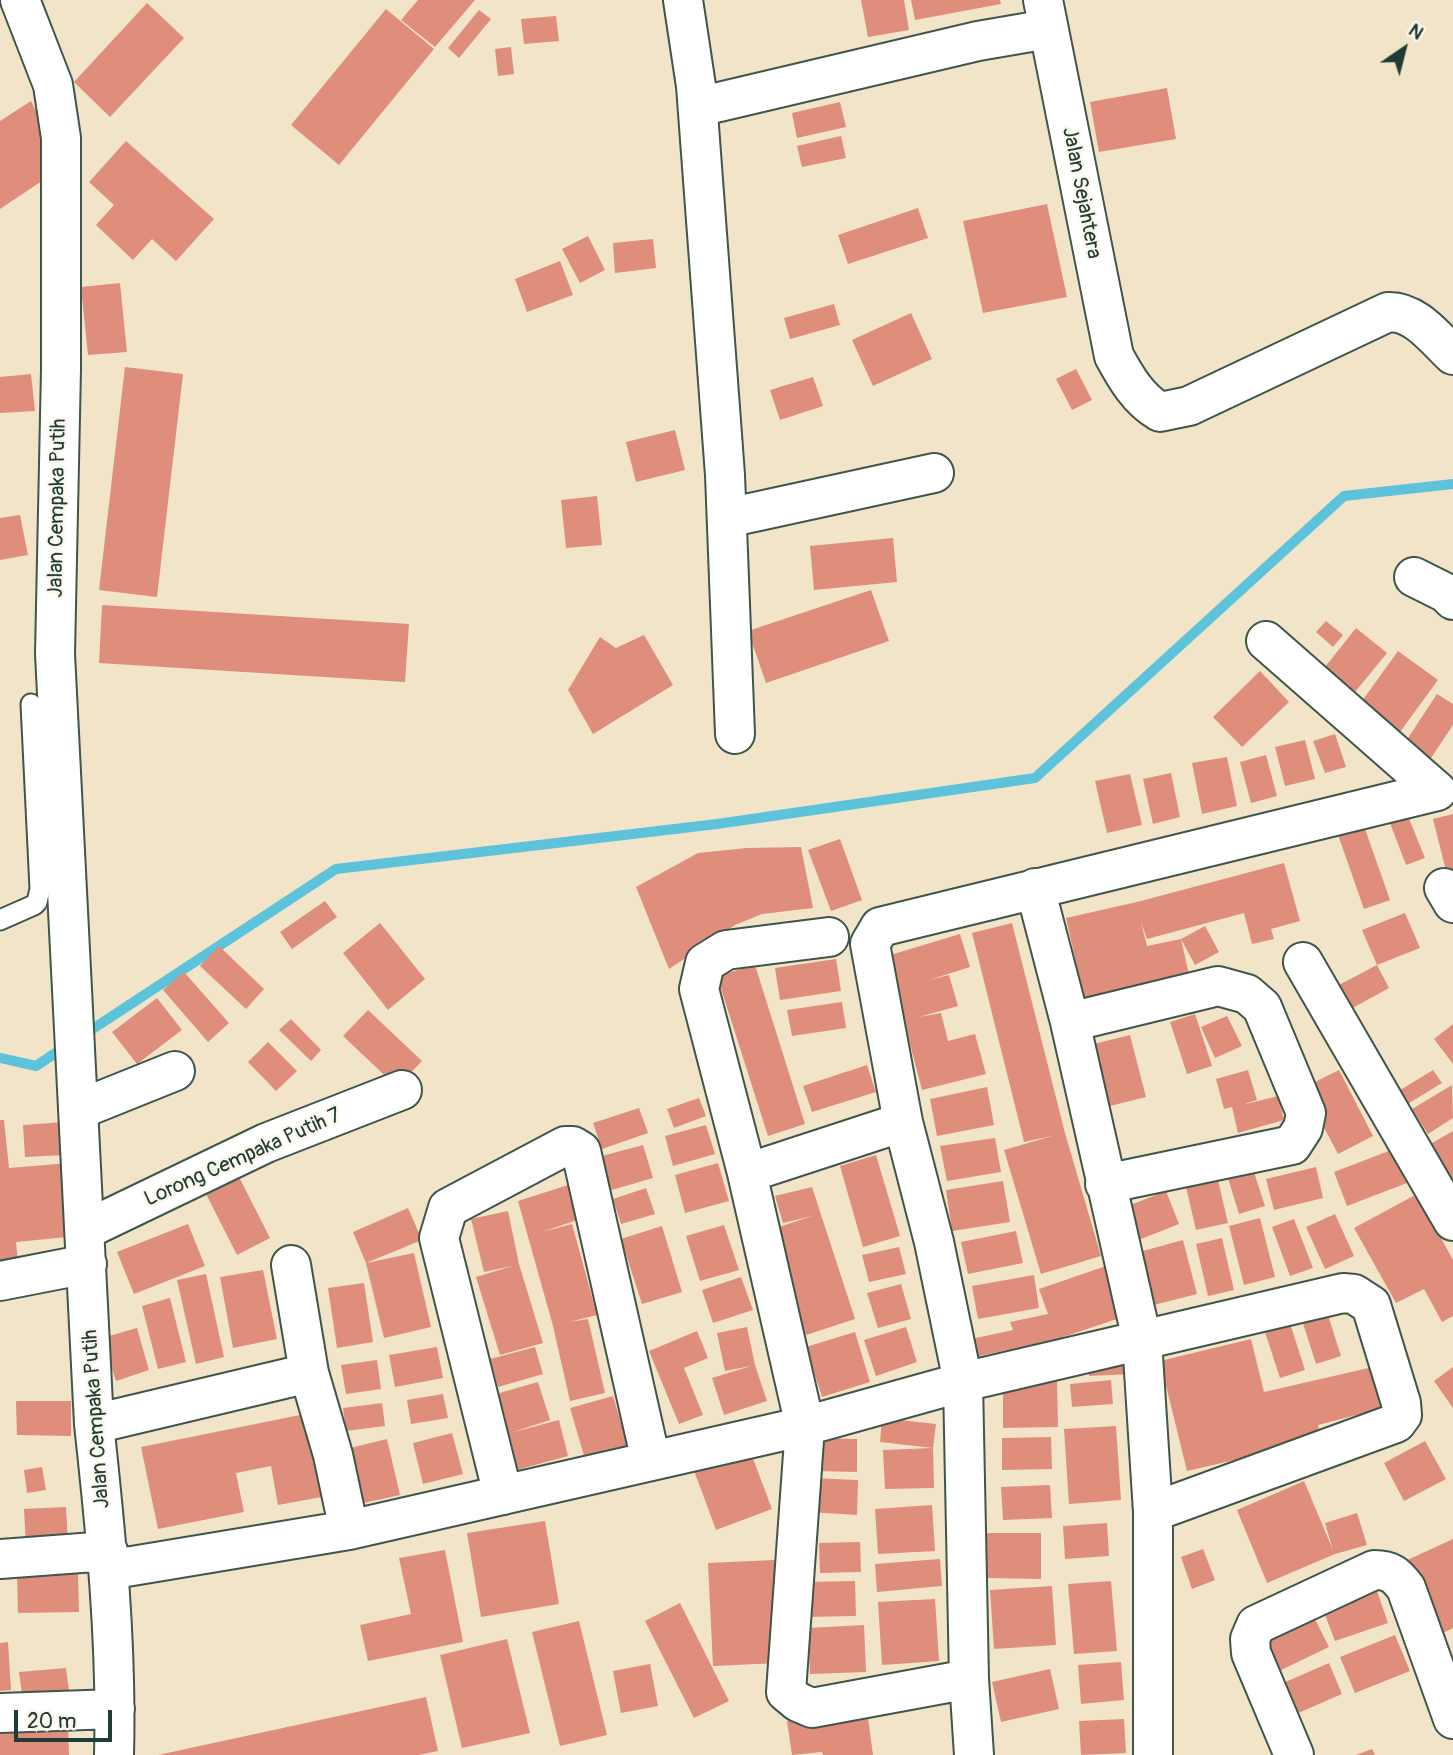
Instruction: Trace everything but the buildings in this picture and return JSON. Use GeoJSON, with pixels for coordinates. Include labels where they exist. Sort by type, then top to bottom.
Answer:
{"type":"FeatureCollection","features":[{"type":"Feature","properties":{"kind":"street","name":"Jalan Cempaka Putih"},"geometry":{"type":"LineString","coordinates":[[20,0],[53,85],[61,138],[61,369],[54,654],[94,1424],[108,1561],[115,1709],[114,1755]]}},
{"type":"Feature","properties":{"kind":"street"},"geometry":{"type":"LineString","coordinates":[[683,0],[698,107],[727,518],[735,734]]}},
{"type":"Feature","properties":{"kind":"street"},"geometry":{"type":"LineString","coordinates":[[698,107],[965,44],[1046,15]]}},
{"type":"Feature","properties":{"kind":"street","name":"Jalan Sejahtera"},"geometry":{"type":"LineString","coordinates":[[1046,15],[1114,356],[1129,382],[1149,405],[1160,412],[1189,406],[1388,312],[1399,312],[1416,320],[1453,355]]}},
{"type":"Feature","properties":{"kind":"street"},"geometry":{"type":"LineString","coordinates":[[727,518],[934,473]]}},
{"type":"Feature","properties":{"kind":"street"},"geometry":{"type":"LineString","coordinates":[[1415,577],[1446,593],[1453,600]]}},
{"type":"Feature","properties":{"kind":"street"},"geometry":{"type":"LineString","coordinates":[[1266,641],[1445,785]]}},
{"type":"Feature","properties":{"kind":"street"},"geometry":{"type":"LineString","coordinates":[[974,1755],[963,1382],[934,1242],[903,1122],[870,944],[874,934],[880,927],[1445,785]]}},
{"type":"Feature","properties":{"kind":"street"},"geometry":{"type":"LineString","coordinates":[[1035,888],[1070,1022],[1142,1340],[1153,1512],[1153,1755]]}},
{"type":"Feature","properties":{"kind":"street"},"geometry":{"type":"LineString","coordinates":[[829,937],[726,950],[705,963],[699,989],[747,1173],[805,1426],[786,1692],[798,1702],[812,1708],[970,1679]]}},
{"type":"Feature","properties":{"kind":"street"},"geometry":{"type":"LineString","coordinates":[[1303,962],[1450,1209]]}},
{"type":"Feature","properties":{"kind":"street"},"geometry":{"type":"LineString","coordinates":[[1070,1022],[1218,986],[1247,994],[1262,1007],[1306,1113],[1303,1128],[1292,1145],[1105,1184]]}},
{"type":"Feature","properties":{"kind":"street"},"geometry":{"type":"LineString","coordinates":[[77,1096],[175,1071]]}},
{"type":"Feature","properties":{"kind":"street","name":"Lorong Cempaka Putih 7"},"geometry":{"type":"LineString","coordinates":[[0,1281],[86,1247],[266,1143],[402,1090]]}},
{"type":"Feature","properties":{"kind":"street"},"geometry":{"type":"LineString","coordinates":[[747,1173],[903,1122]]}},
{"type":"Feature","properties":{"kind":"street"},"geometry":{"type":"LineString","coordinates":[[503,1495],[439,1238],[448,1208],[565,1146],[573,1146],[581,1151],[651,1461]]}},
{"type":"Feature","properties":{"kind":"street"},"geometry":{"type":"LineString","coordinates":[[291,1265],[309,1373],[333,1455],[349,1530]]}},
{"type":"Feature","properties":{"kind":"street"},"geometry":{"type":"LineString","coordinates":[[0,1559],[108,1561],[349,1530],[805,1426],[963,1382],[1343,1293],[1354,1294],[1371,1305],[1401,1403],[1402,1415],[1396,1423],[1153,1512]]}},
{"type":"Feature","properties":{"kind":"street"},"geometry":{"type":"LineString","coordinates":[[94,1424],[309,1373]]}},
{"type":"Feature","properties":{"kind":"street"},"geometry":{"type":"LineString","coordinates":[[1294,1755],[1251,1653],[1250,1639],[1256,1625],[1374,1570],[1389,1570],[1397,1575],[1406,1588],[1453,1719]]}},
{"type":"Feature","properties":{"kind":"street"},"geometry":{"type":"LineString","coordinates":[[0,1713],[115,1709]]}},
{"type":"Feature","properties":{"kind":"lane"},"geometry":{"type":"LineString","coordinates":[[0,920],[34,905],[40,889],[31,704]]}},
{"type":"Feature","properties":{"kind":"waterway"},"geometry":{"type":"LineString","coordinates":[[85,1034],[336,869],[717,824],[1035,778],[1344,496],[1453,484]]}},
{"type":"Feature","properties":{"kind":"waterway"},"geometry":{"type":"LineString","coordinates":[[0,1058],[36,1066],[66,1046]]}}]}
